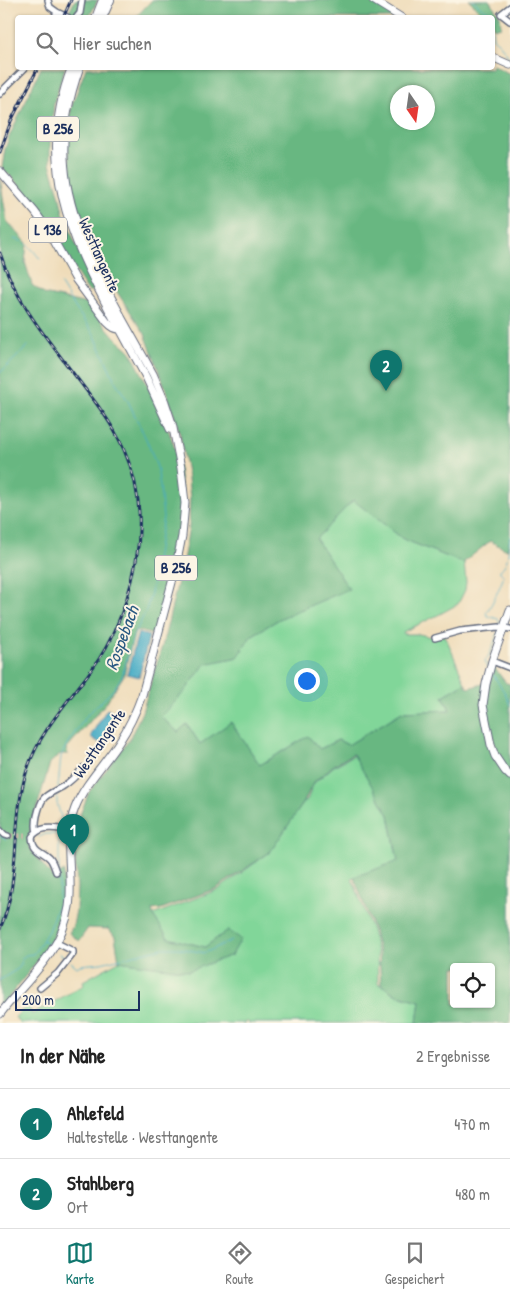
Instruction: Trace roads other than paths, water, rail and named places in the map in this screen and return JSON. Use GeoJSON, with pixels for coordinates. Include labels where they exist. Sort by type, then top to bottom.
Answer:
{"type":"FeatureCollection","features":[{"type":"Feature","properties":{"kind":"highway"},"geometry":{"type":"LineString","coordinates":[[97,15],[103,0]]}},
{"type":"Feature","properties":{"kind":"highway"},"geometry":{"type":"LineString","coordinates":[[103,15],[110,0]]}},
{"type":"Feature","properties":{"kind":"highway","name":"Westtangente"},"geometry":{"type":"LineString","coordinates":[[71,70],[62,100],[58,126],[57,165],[61,191],[65,208],[84,258],[114,318]]}},
{"type":"Feature","properties":{"kind":"highway","name":"Westtangente"},"geometry":{"type":"LineString","coordinates":[[78,70],[72,88],[65,124],[64,165],[66,180],[77,223],[114,318]]}},
{"type":"Feature","properties":{"kind":"main road"},"geometry":{"type":"LineString","coordinates":[[373,0],[397,15]]}},
{"type":"Feature","properties":{"kind":"main road"},"geometry":{"type":"LineString","coordinates":[[495,58],[510,65]]}},
{"type":"Feature","properties":{"kind":"main road","name":"L 136"},"geometry":{"type":"LineString","coordinates":[[0,171],[48,230],[76,280],[114,318]]}},
{"type":"Feature","properties":{"kind":"main road","name":"Westtangente"},"geometry":{"type":"LineString","coordinates":[[114,318],[146,377],[175,440]]}},
{"type":"Feature","properties":{"kind":"main road","name":"Westtangente"},"geometry":{"type":"LineString","coordinates":[[0,1014],[45,962],[57,943],[64,925],[69,907],[66,829],[79,799],[130,725],[142,694],[175,571],[182,536],[185,503],[182,468],[172,423],[153,374],[132,335],[114,318]]}},
{"type":"Feature","properties":{"kind":"main road"},"geometry":{"type":"LineString","coordinates":[[121,330],[132,335]]}},
{"type":"Feature","properties":{"kind":"main road"},"geometry":{"type":"LineString","coordinates":[[510,610],[507,629],[492,661],[486,684],[484,705],[491,745],[495,756],[510,776]]}},
{"type":"Feature","properties":{"kind":"street"},"geometry":{"type":"LineString","coordinates":[[48,0],[55,15]]}},
{"type":"Feature","properties":{"kind":"street"},"geometry":{"type":"LineString","coordinates":[[78,15],[82,0]]}},
{"type":"Feature","properties":{"kind":"street"},"geometry":{"type":"LineString","coordinates":[[510,7],[501,14],[510,21]]}},
{"type":"Feature","properties":{"kind":"street"},"geometry":{"type":"LineString","coordinates":[[0,94],[23,70]]}},
{"type":"Feature","properties":{"kind":"street"},"geometry":{"type":"LineString","coordinates":[[434,638],[459,631],[499,627],[507,629]]}},
{"type":"Feature","properties":{"kind":"street"},"geometry":{"type":"LineString","coordinates":[[492,661],[510,668]]}},
{"type":"Feature","properties":{"kind":"street"},"geometry":{"type":"LineString","coordinates":[[37,832],[35,826],[42,800],[50,792],[74,778],[83,768]]}},
{"type":"Feature","properties":{"kind":"street"},"geometry":{"type":"LineString","coordinates":[[32,837],[43,829],[66,829]]}},
{"type":"Feature","properties":{"kind":"street"},"geometry":{"type":"LineString","coordinates":[[0,830],[8,836]]}},
{"type":"Feature","properties":{"kind":"street"},"geometry":{"type":"LineString","coordinates":[[25,836],[32,837]]}},
{"type":"Feature","properties":{"kind":"street"},"geometry":{"type":"LineString","coordinates":[[32,837],[33,845],[41,854],[50,859],[56,872]]}},
{"type":"Feature","properties":{"kind":"street"},"geometry":{"type":"LineString","coordinates":[[40,988],[58,973],[73,954],[73,950],[57,943]]}},
{"type":"Feature","properties":{"kind":"water"},"geometry":{"type":"Polygon","coordinates":[[[138,633],[149,636],[139,677],[127,674],[138,633]]]}},
{"type":"Feature","properties":{"kind":"water"},"geometry":{"type":"Polygon","coordinates":[[[107,709],[121,717],[103,745],[92,738],[91,735],[107,709]]]}},
{"type":"Feature","properties":{"kind":"waterway"},"geometry":{"type":"LineString","coordinates":[[473,0],[479,6],[492,12],[494,15]]}},
{"type":"Feature","properties":{"kind":"waterway"},"geometry":{"type":"LineString","coordinates":[[495,40],[510,59]]}},
{"type":"Feature","properties":{"kind":"waterway","name":"Rospebach"},"geometry":{"type":"LineString","coordinates":[[14,239],[26,243],[40,259]]}},
{"type":"Feature","properties":{"kind":"waterway","name":"Rospebach"},"geometry":{"type":"LineString","coordinates":[[58,788],[61,756],[67,744],[88,714],[114,689],[122,676],[134,635],[146,611],[151,593],[163,517],[157,467],[147,441],[128,401],[115,381],[94,334],[61,285]]}},
{"type":"Feature","properties":{"kind":"waterway"},"geometry":{"type":"LineString","coordinates":[[0,373],[28,346]]}},
{"type":"Feature","properties":{"kind":"waterway"},"geometry":{"type":"LineString","coordinates":[[500,624],[498,619],[488,616],[486,613],[504,576],[500,570],[506,563],[510,536]]}},
{"type":"Feature","properties":{"kind":"waterway"},"geometry":{"type":"LineString","coordinates":[[487,667],[485,661],[490,654],[500,629]]}},
{"type":"Feature","properties":{"kind":"waterway"},"geometry":{"type":"LineString","coordinates":[[492,673],[505,693],[510,705]]}},
{"type":"Feature","properties":{"kind":"waterway","name":"Rospebach"},"geometry":{"type":"LineString","coordinates":[[57,792],[57,803],[61,817],[59,827]]}},
{"type":"Feature","properties":{"kind":"waterway","name":"Rospebach"},"geometry":{"type":"LineString","coordinates":[[0,980],[19,968],[22,958],[33,954],[48,931],[59,902],[59,831]]}},
{"type":"Feature","properties":{"kind":"waterway"},"geometry":{"type":"LineString","coordinates":[[39,837],[46,834],[58,834]]}},
{"type":"Feature","properties":{"kind":"waterway"},"geometry":{"type":"LineString","coordinates":[[0,835],[6,839]]}},
{"type":"Feature","properties":{"kind":"waterway"},"geometry":{"type":"LineString","coordinates":[[43,940],[50,946]]}},
{"type":"Feature","properties":{"kind":"waterway"},"geometry":{"type":"LineString","coordinates":[[71,962],[77,967],[163,948],[178,948],[205,953],[232,940]]}},
{"type":"Feature","properties":{"kind":"waterway"},"geometry":{"type":"LineString","coordinates":[[59,953],[66,958]]}},
{"type":"Feature","properties":{"kind":"tunnel"},"geometry":{"type":"LineString","coordinates":[[8,836],[25,836]]}},
{"type":"Feature","properties":{"kind":"railway"},"geometry":{"type":"LineString","coordinates":[[64,15],[71,0]]}},
{"type":"Feature","properties":{"kind":"railway"},"geometry":{"type":"LineString","coordinates":[[0,152],[11,121],[37,70]]}},
{"type":"Feature","properties":{"kind":"railway"},"geometry":{"type":"LineString","coordinates":[[0,253],[16,290],[37,325],[112,426],[131,469],[139,506],[136,564],[123,609],[114,631],[99,659],[49,726],[33,754],[27,770],[19,810],[11,890],[7,910],[0,929]]}},
{"type":"Feature","properties":{"kind":"place","name":"Stahlberg"},"geometry":{"type":"Point","coordinates":[386,391]}},
{"type":"Feature","properties":{"kind":"place","name":"Ahlefeld"},"geometry":{"type":"Point","coordinates":[73,855]}}]}
